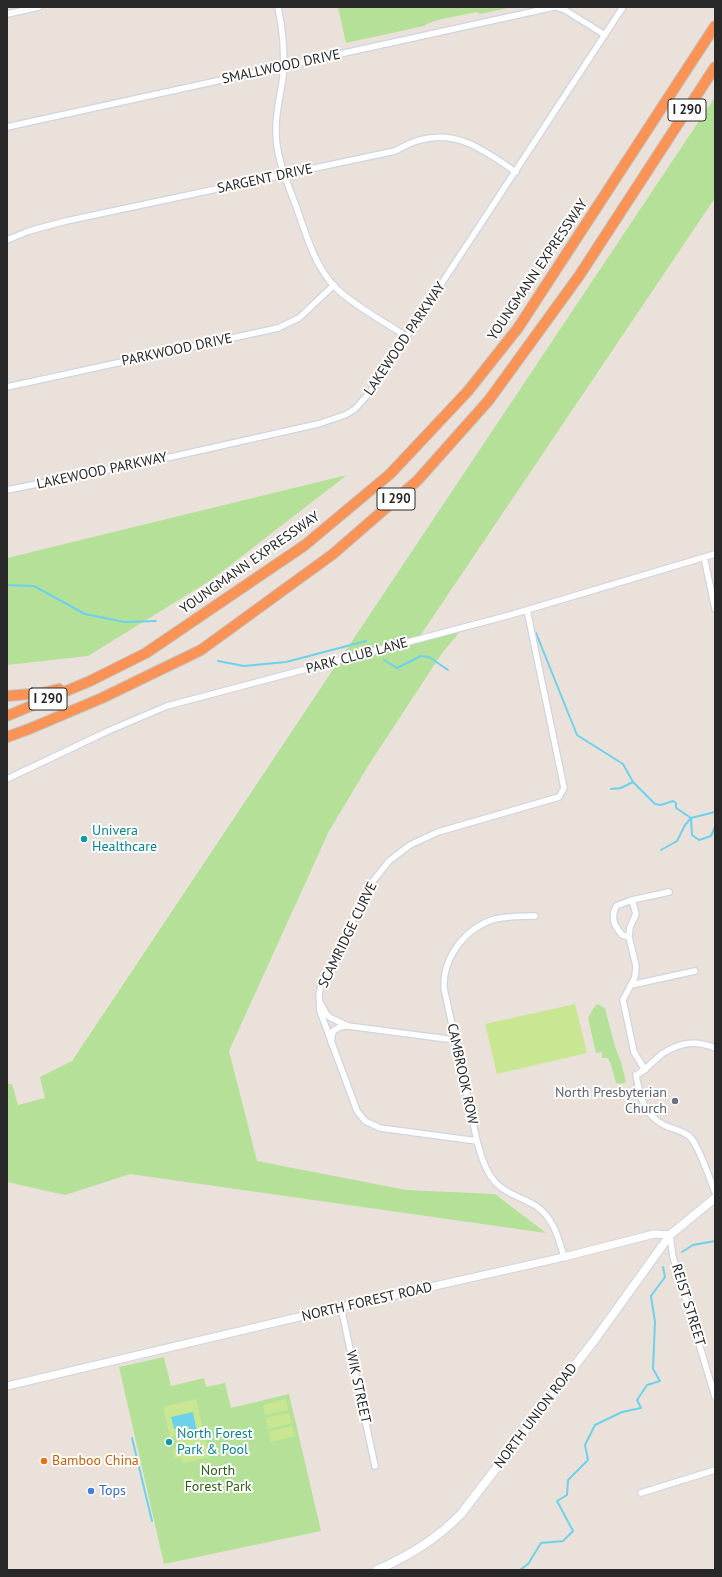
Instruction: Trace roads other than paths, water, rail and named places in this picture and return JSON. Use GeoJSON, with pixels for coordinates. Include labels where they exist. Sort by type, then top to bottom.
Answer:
{"type":"FeatureCollection","features":[{"type":"Feature","properties":{"kind":"highway","name":"YOUNGMANN EXPRESSWAY"},"geometry":{"type":"LineString","coordinates":[[7,716],[90,681],[146,653],[305,545],[390,474],[434,429],[468,391],[518,328],[715,26]]}},
{"type":"Feature","properties":{"kind":"highway","name":"I 290"},"geometry":{"type":"LineString","coordinates":[[7,737],[102,698],[201,650],[333,554],[417,481],[489,400],[579,276],[715,67]]}},
{"type":"Feature","properties":{"kind":"highway"},"geometry":{"type":"LineString","coordinates":[[7,696],[42,693],[90,681]]}},
{"type":"Feature","properties":{"kind":"highway"},"geometry":{"type":"LineString","coordinates":[[7,741],[29,729]]}},
{"type":"Feature","properties":{"kind":"main road"},"geometry":{"type":"LineString","coordinates":[[670,1235],[715,1198]]}},
{"type":"Feature","properties":{"kind":"main road","name":"NORTH UNION ROAD"},"geometry":{"type":"LineString","coordinates":[[377,1570],[408,1555],[428,1543],[442,1533],[461,1514],[596,1338],[670,1235]]}},
{"type":"Feature","properties":{"kind":"street"},"geometry":{"type":"LineString","coordinates":[[7,14],[39,7]]}},
{"type":"Feature","properties":{"kind":"street"},"geometry":{"type":"LineString","coordinates":[[278,7],[284,39],[284,66],[277,111],[276,129],[279,157],[284,175],[314,254],[334,285],[354,302],[407,338]]}},
{"type":"Feature","properties":{"kind":"street","name":"SMALLWOOD DRIVE"},"geometry":{"type":"LineString","coordinates":[[7,127],[555,7],[565,10],[605,35]]}},
{"type":"Feature","properties":{"kind":"street","name":"LAKEWOOD PARKWAY"},"geometry":{"type":"LineString","coordinates":[[7,490],[185,453],[334,419],[355,409],[365,399],[407,338],[623,7]]}},
{"type":"Feature","properties":{"kind":"street","name":"SARGENT DRIVE"},"geometry":{"type":"LineString","coordinates":[[7,240],[29,231],[66,221],[395,150],[420,140],[442,136],[462,140],[516,172]]}},
{"type":"Feature","properties":{"kind":"street","name":"PARKWOOD DRIVE"},"geometry":{"type":"LineString","coordinates":[[7,387],[278,328],[299,318],[334,285]]}},
{"type":"Feature","properties":{"kind":"street","name":"PARK CLUB LANE"},"geometry":{"type":"LineString","coordinates":[[7,780],[108,731],[167,706],[527,610],[715,554]]}},
{"type":"Feature","properties":{"kind":"street"},"geometry":{"type":"LineString","coordinates":[[704,557],[715,609]]}},
{"type":"Feature","properties":{"kind":"street","name":"SCAMRIDGE CURVE"},"geometry":{"type":"LineString","coordinates":[[477,1141],[380,1128],[365,1121],[357,1110],[331,1042],[320,1011],[319,995],[321,985],[370,885],[382,869],[401,851],[438,832],[559,797],[564,788],[527,610]]}},
{"type":"Feature","properties":{"kind":"street"},"geometry":{"type":"LineString","coordinates":[[629,937],[622,935],[617,929],[612,915],[616,906],[632,900],[669,892]]}},
{"type":"Feature","properties":{"kind":"street"},"geometry":{"type":"LineString","coordinates":[[632,900],[636,914],[630,927],[629,937],[636,966],[635,977],[623,1000],[634,1052],[645,1070]]}},
{"type":"Feature","properties":{"kind":"street","name":"CAMBROOK ROW"},"geometry":{"type":"LineString","coordinates":[[535,916],[499,919],[484,923],[466,935],[454,950],[448,962],[444,979],[444,988],[477,1141],[484,1165],[497,1185],[513,1195],[537,1206],[551,1222],[559,1239],[564,1257]]}},
{"type":"Feature","properties":{"kind":"street"},"geometry":{"type":"LineString","coordinates":[[631,985],[695,971]]}},
{"type":"Feature","properties":{"kind":"street"},"geometry":{"type":"LineString","coordinates":[[319,995],[327,1015],[348,1026],[455,1040]]}},
{"type":"Feature","properties":{"kind":"street"},"geometry":{"type":"LineString","coordinates":[[331,1042],[333,1031],[340,1027],[348,1026]]}},
{"type":"Feature","properties":{"kind":"street"},"geometry":{"type":"LineString","coordinates":[[715,1048],[706,1044],[691,1042],[663,1054],[636,1076],[641,1101],[658,1122],[689,1136],[697,1148],[715,1192]]}},
{"type":"Feature","properties":{"kind":"street","name":"NORTH FOREST ROAD"},"geometry":{"type":"LineString","coordinates":[[7,1386],[341,1307],[564,1257],[654,1234],[670,1235]]}},
{"type":"Feature","properties":{"kind":"street","name":"REIST STREET"},"geometry":{"type":"LineString","coordinates":[[670,1235],[673,1257],[715,1397]]}},
{"type":"Feature","properties":{"kind":"street","name":"WIK STREET"},"geometry":{"type":"LineString","coordinates":[[341,1307],[374,1466]]}},
{"type":"Feature","properties":{"kind":"street"},"geometry":{"type":"LineString","coordinates":[[641,1493],[715,1470]]}},
{"type":"Feature","properties":{"kind":"water"},"geometry":{"type":"Polygon","coordinates":[[[193,1412],[197,1432],[190,1433],[188,1426],[174,1429],[171,1417],[193,1412]]]}},
{"type":"Feature","properties":{"kind":"waterway"},"geometry":{"type":"LineString","coordinates":[[7,585],[34,586],[85,614],[125,622],[156,621]]}},
{"type":"Feature","properties":{"kind":"waterway"},"geometry":{"type":"LineString","coordinates":[[536,633],[577,735],[623,764],[633,782],[655,804],[661,805],[673,801],[676,803],[676,808],[691,818],[715,812]]}},
{"type":"Feature","properties":{"kind":"waterway"},"geometry":{"type":"LineString","coordinates":[[218,661],[244,666],[286,662],[366,641]]}},
{"type":"Feature","properties":{"kind":"waterway"},"geometry":{"type":"LineString","coordinates":[[384,660],[397,668],[421,656],[429,657],[448,670]]}},
{"type":"Feature","properties":{"kind":"waterway"},"geometry":{"type":"LineString","coordinates":[[611,789],[621,788],[633,782]]}},
{"type":"Feature","properties":{"kind":"waterway"},"geometry":{"type":"LineString","coordinates":[[691,818],[692,835],[699,840],[711,836],[715,827]]}},
{"type":"Feature","properties":{"kind":"waterway"},"geometry":{"type":"LineString","coordinates":[[661,850],[677,841],[685,825],[691,818]]}},
{"type":"Feature","properties":{"kind":"waterway"},"geometry":{"type":"LineString","coordinates":[[682,1252],[693,1245],[715,1241]]}},
{"type":"Feature","properties":{"kind":"waterway"},"geometry":{"type":"LineString","coordinates":[[520,1570],[528,1564],[541,1543],[563,1541],[573,1531],[557,1501],[567,1495],[568,1480],[588,1460],[585,1445],[595,1425],[622,1412],[641,1408],[637,1400],[647,1385],[660,1381],[653,1369],[655,1322],[651,1296],[665,1277],[663,1267]]}},
{"type":"Feature","properties":{"kind":"waterway"},"geometry":{"type":"LineString","coordinates":[[132,1438],[152,1521]]}},
{"type":"Feature","properties":{"kind":"place","name":"Univera Healthcare"},"geometry":{"type":"Point","coordinates":[84,839]}},
{"type":"Feature","properties":{"kind":"place","name":"North Presbyterian Church"},"geometry":{"type":"Point","coordinates":[675,1101]}},
{"type":"Feature","properties":{"kind":"place","name":"North Forest Park & Pool"},"geometry":{"type":"Point","coordinates":[169,1442]}},
{"type":"Feature","properties":{"kind":"place","name":"Bamboo China"},"geometry":{"type":"Point","coordinates":[44,1461]}},
{"type":"Feature","properties":{"kind":"place","name":"Tops"},"geometry":{"type":"Point","coordinates":[91,1491]}},
{"type":"Feature","properties":{"kind":"park label","name":"North Forest Park"},"geometry":{"type":"Point","coordinates":[218,1480]}}]}
